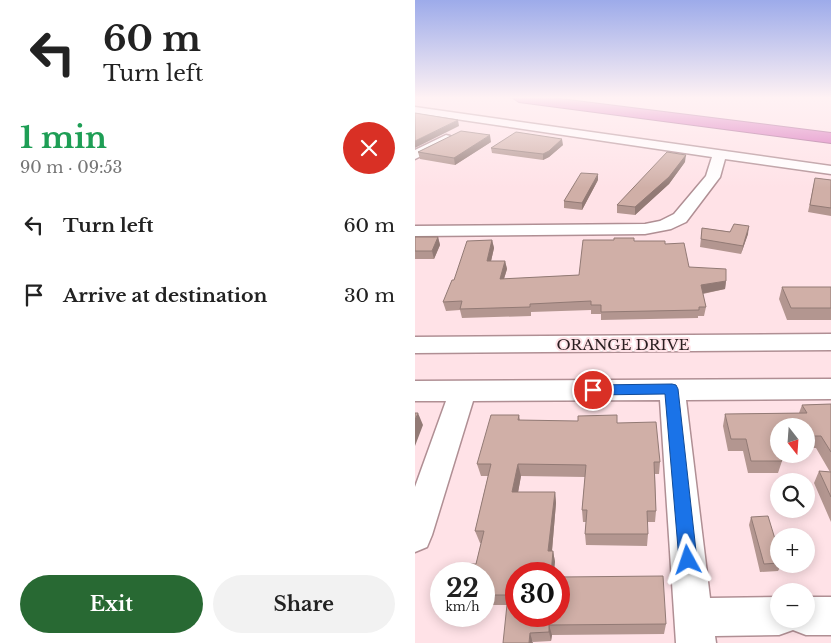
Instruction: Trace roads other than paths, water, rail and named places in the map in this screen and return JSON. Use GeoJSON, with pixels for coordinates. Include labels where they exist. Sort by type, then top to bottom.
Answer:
{"type":"FeatureCollection","features":[{"type":"Feature","properties":{"kind":"highway"},"geometry":{"type":"LineString","coordinates":[[753,128],[831,138]]}},
{"type":"Feature","properties":{"kind":"highway"},"geometry":{"type":"LineString","coordinates":[[815,128],[831,130]]}},
{"type":"Feature","properties":{"kind":"street"},"geometry":{"type":"LineString","coordinates":[[415,155],[467,128]]}},
{"type":"Feature","properties":{"kind":"street"},"geometry":{"type":"LineString","coordinates":[[533,128],[831,170]]}},
{"type":"Feature","properties":{"kind":"street"},"geometry":{"type":"LineString","coordinates":[[415,231],[645,229],[665,225],[679,218],[713,177],[719,154]]}},
{"type":"Feature","properties":{"kind":"street","name":"ORANGE DRIVE"},"geometry":{"type":"LineString","coordinates":[[415,345],[831,342]]}},
{"type":"Feature","properties":{"kind":"street"},"geometry":{"type":"LineString","coordinates":[[672,389],[695,630],[770,618]]}},
{"type":"Feature","properties":{"kind":"street"},"geometry":{"type":"LineString","coordinates":[[415,391],[831,389]]}},
{"type":"Feature","properties":{"kind":"street"},"geometry":{"type":"LineString","coordinates":[[415,535],[463,390]]}},
{"type":"Feature","properties":{"kind":"street"},"geometry":{"type":"LineString","coordinates":[[815,616],[831,616]]}}]}
